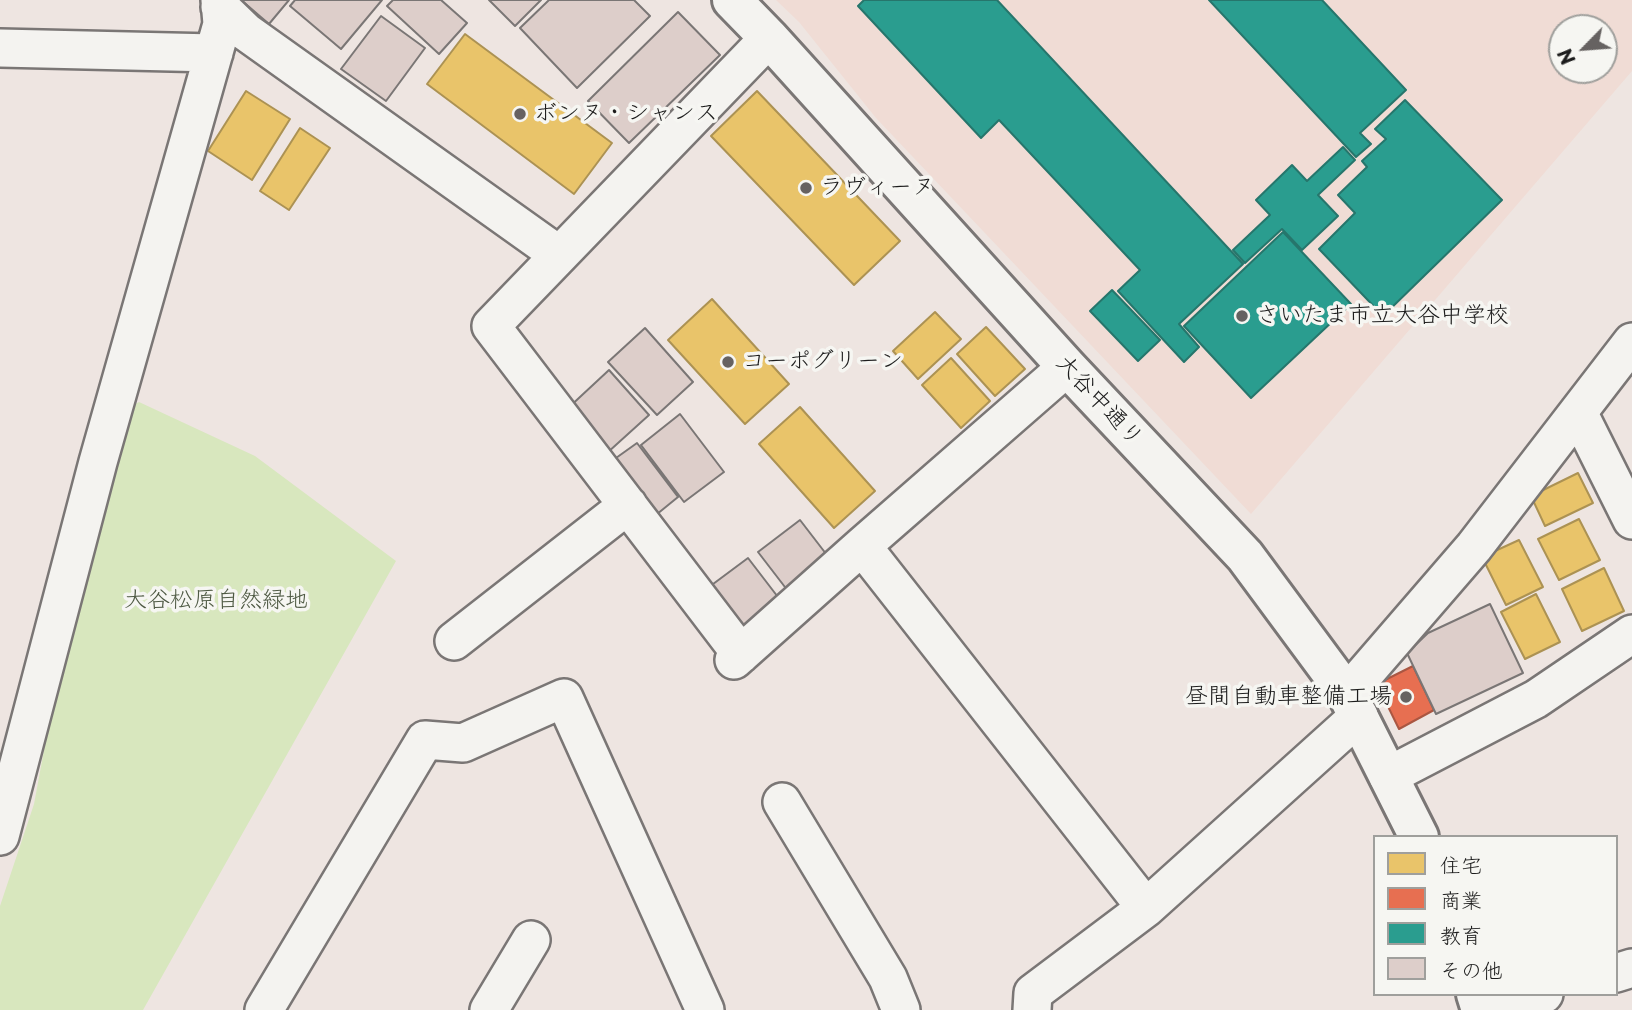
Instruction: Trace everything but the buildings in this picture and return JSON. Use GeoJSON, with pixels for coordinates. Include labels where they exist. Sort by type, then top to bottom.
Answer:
{"type":"FeatureCollection","features":[{"type":"Feature","properties":{"kind":"street","name":"大谷中通り"},"geometry":{"type":"LineString","coordinates":[[732,0],[1067,368],[1245,556],[1353,705],[1418,835]]}},
{"type":"Feature","properties":{"kind":"street"},"geometry":{"type":"LineString","coordinates":[[220,3],[246,32],[559,255]]}},
{"type":"Feature","properties":{"kind":"street"},"geometry":{"type":"LineString","coordinates":[[0,836],[99,462],[222,24],[220,3]]}},
{"type":"Feature","properties":{"kind":"street"},"geometry":{"type":"LineString","coordinates":[[769,38],[491,326],[628,505],[738,657],[1067,368]]}},
{"type":"Feature","properties":{"kind":"street"},"geometry":{"type":"LineString","coordinates":[[0,48],[214,53]]}},
{"type":"Feature","properties":{"kind":"street"},"geometry":{"type":"LineString","coordinates":[[1032,1010],[1033,993],[1146,908],[1353,705],[1632,342]]}},
{"type":"Feature","properties":{"kind":"street"},"geometry":{"type":"LineString","coordinates":[[1578,412],[1632,520]]}},
{"type":"Feature","properties":{"kind":"street"},"geometry":{"type":"LineString","coordinates":[[454,641],[628,505]]}},
{"type":"Feature","properties":{"kind":"street"},"geometry":{"type":"LineString","coordinates":[[862,546],[1146,908]]}},
{"type":"Feature","properties":{"kind":"street"},"geometry":{"type":"LineString","coordinates":[[1388,776],[1536,699],[1632,634]]}},
{"type":"Feature","properties":{"kind":"street"},"geometry":{"type":"LineString","coordinates":[[264,1010],[425,740],[463,743],[564,698],[705,1010]]}},
{"type":"Feature","properties":{"kind":"street"},"geometry":{"type":"LineString","coordinates":[[782,802],[888,978],[901,1010]]}},
{"type":"Feature","properties":{"kind":"street"},"geometry":{"type":"LineString","coordinates":[[489,1010],[531,940]]}},
{"type":"Feature","properties":{"kind":"street"},"geometry":{"type":"LineString","coordinates":[[1490,1010],[1537,996]]}},
{"type":"Feature","properties":{"kind":"shaded area","name":"さいたま市立大谷中学校"},"geometry":{"type":"Polygon","coordinates":[[[776,0],[1632,0],[1632,71],[1251,514],[876,118],[799,22],[776,0]]]}},
{"type":"Feature","properties":{"kind":"green space","name":"大谷松原自然緑地"},"geometry":{"type":"Polygon","coordinates":[[[139,402],[255,456],[396,561],[143,1010],[0,1010],[0,906],[34,804],[69,616],[121,412],[139,402]]]}},
{"type":"Feature","properties":{"kind":"place","name":"ボンヌ・シャンス"},"geometry":{"type":"Point","coordinates":[520,114]}},
{"type":"Feature","properties":{"kind":"place","name":"ラヴィーヌ"},"geometry":{"type":"Point","coordinates":[806,188]}},
{"type":"Feature","properties":{"kind":"place","name":"さいたま市立大谷中学校"},"geometry":{"type":"Point","coordinates":[1242,316]}},
{"type":"Feature","properties":{"kind":"place","name":"コーポグリーン"},"geometry":{"type":"Point","coordinates":[728,362]}},
{"type":"Feature","properties":{"kind":"place","name":"昼間自動車整備工場"},"geometry":{"type":"Point","coordinates":[1406,697]}}]}
